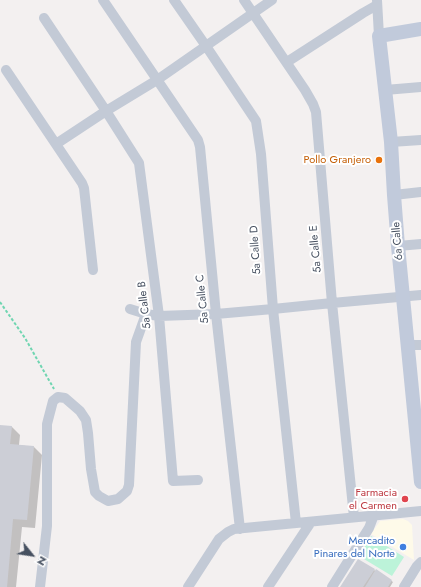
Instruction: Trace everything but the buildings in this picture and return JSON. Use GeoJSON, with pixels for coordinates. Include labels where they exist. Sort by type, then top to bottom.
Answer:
{"type":"FeatureCollection","features":[{"type":"Feature","properties":{"kind":"street","name":"5a Calle C"},"geometry":{"type":"LineString","coordinates":[[103,0],[198,140],[200,147],[216,314],[240,528]]}},
{"type":"Feature","properties":{"kind":"street","name":"5a Calle D"},"geometry":{"type":"LineString","coordinates":[[174,0],[256,121],[261,154],[273,309],[296,523]]}},
{"type":"Feature","properties":{"kind":"street","name":"5a Calle E"},"geometry":{"type":"LineString","coordinates":[[244,0],[287,62],[314,104],[316,112],[332,303],[354,517]]}},
{"type":"Feature","properties":{"kind":"street"},"geometry":{"type":"LineString","coordinates":[[56,144],[157,80],[272,0]]}},
{"type":"Feature","properties":{"kind":"street"},"geometry":{"type":"LineString","coordinates":[[287,62],[377,3]]}},
{"type":"Feature","properties":{"kind":"street","name":"6a Calle"},"geometry":{"type":"LineString","coordinates":[[377,3],[379,36],[391,142],[403,296],[414,345],[421,482]]}},
{"type":"Feature","properties":{"kind":"street","name":"5a Calle B"},"geometry":{"type":"LineString","coordinates":[[44,18],[139,163],[159,316],[173,481],[198,480]]}},
{"type":"Feature","properties":{"kind":"street"},"geometry":{"type":"LineString","coordinates":[[379,36],[421,29]]}},
{"type":"Feature","properties":{"kind":"street"},"geometry":{"type":"LineString","coordinates":[[6,70],[82,183],[84,188],[93,270]]}},
{"type":"Feature","properties":{"kind":"street"},"geometry":{"type":"LineString","coordinates":[[385,90],[421,87]]}},
{"type":"Feature","properties":{"kind":"street"},"geometry":{"type":"LineString","coordinates":[[391,142],[421,140]]}},
{"type":"Feature","properties":{"kind":"street"},"geometry":{"type":"LineString","coordinates":[[394,195],[421,192]]}},
{"type":"Feature","properties":{"kind":"street"},"geometry":{"type":"LineString","coordinates":[[398,246],[421,244]]}},
{"type":"Feature","properties":{"kind":"street"},"geometry":{"type":"LineString","coordinates":[[130,309],[159,316],[216,314],[421,295]]}},
{"type":"Feature","properties":{"kind":"street"},"geometry":{"type":"LineString","coordinates":[[40,587],[47,526],[47,424],[53,401],[58,397],[65,398],[80,411],[86,420],[91,469],[96,492],[99,496],[108,501],[118,499],[123,495],[129,485],[136,342],[146,314]]}},
{"type":"Feature","properties":{"kind":"street"},"geometry":{"type":"LineString","coordinates":[[188,587],[219,539],[228,532],[240,528],[421,511]]}},
{"type":"Feature","properties":{"kind":"street"},"geometry":{"type":"LineString","coordinates":[[332,587],[369,528],[374,515]]}},
{"type":"Feature","properties":{"kind":"street"},"geometry":{"type":"LineString","coordinates":[[268,587],[310,522]]}},
{"type":"Feature","properties":{"kind":"street"},"geometry":{"type":"LineString","coordinates":[[404,587],[421,562]]}},
{"type":"Feature","properties":{"kind":"path"},"geometry":{"type":"LineString","coordinates":[[0,302],[25,338],[58,397]]}},
{"type":"Feature","properties":{"kind":"shaded area","name":"Mercadito Pinares del Norte"},"geometry":{"type":"Polygon","coordinates":[[[403,519],[412,525],[414,560],[371,534],[380,521],[403,519]]]}},
{"type":"Feature","properties":{"kind":"green space"},"geometry":{"type":"Polygon","coordinates":[[[371,536],[404,557],[392,576],[359,556],[371,536]]]}},
{"type":"Feature","properties":{"kind":"place","name":"Pollo Granjero"},"geometry":{"type":"Point","coordinates":[379,160]}},
{"type":"Feature","properties":{"kind":"place","name":"Farmacia el Carmen"},"geometry":{"type":"Point","coordinates":[405,499]}},
{"type":"Feature","properties":{"kind":"place","name":"Mercadito Pinares del Norte"},"geometry":{"type":"Point","coordinates":[403,547]}}]}
